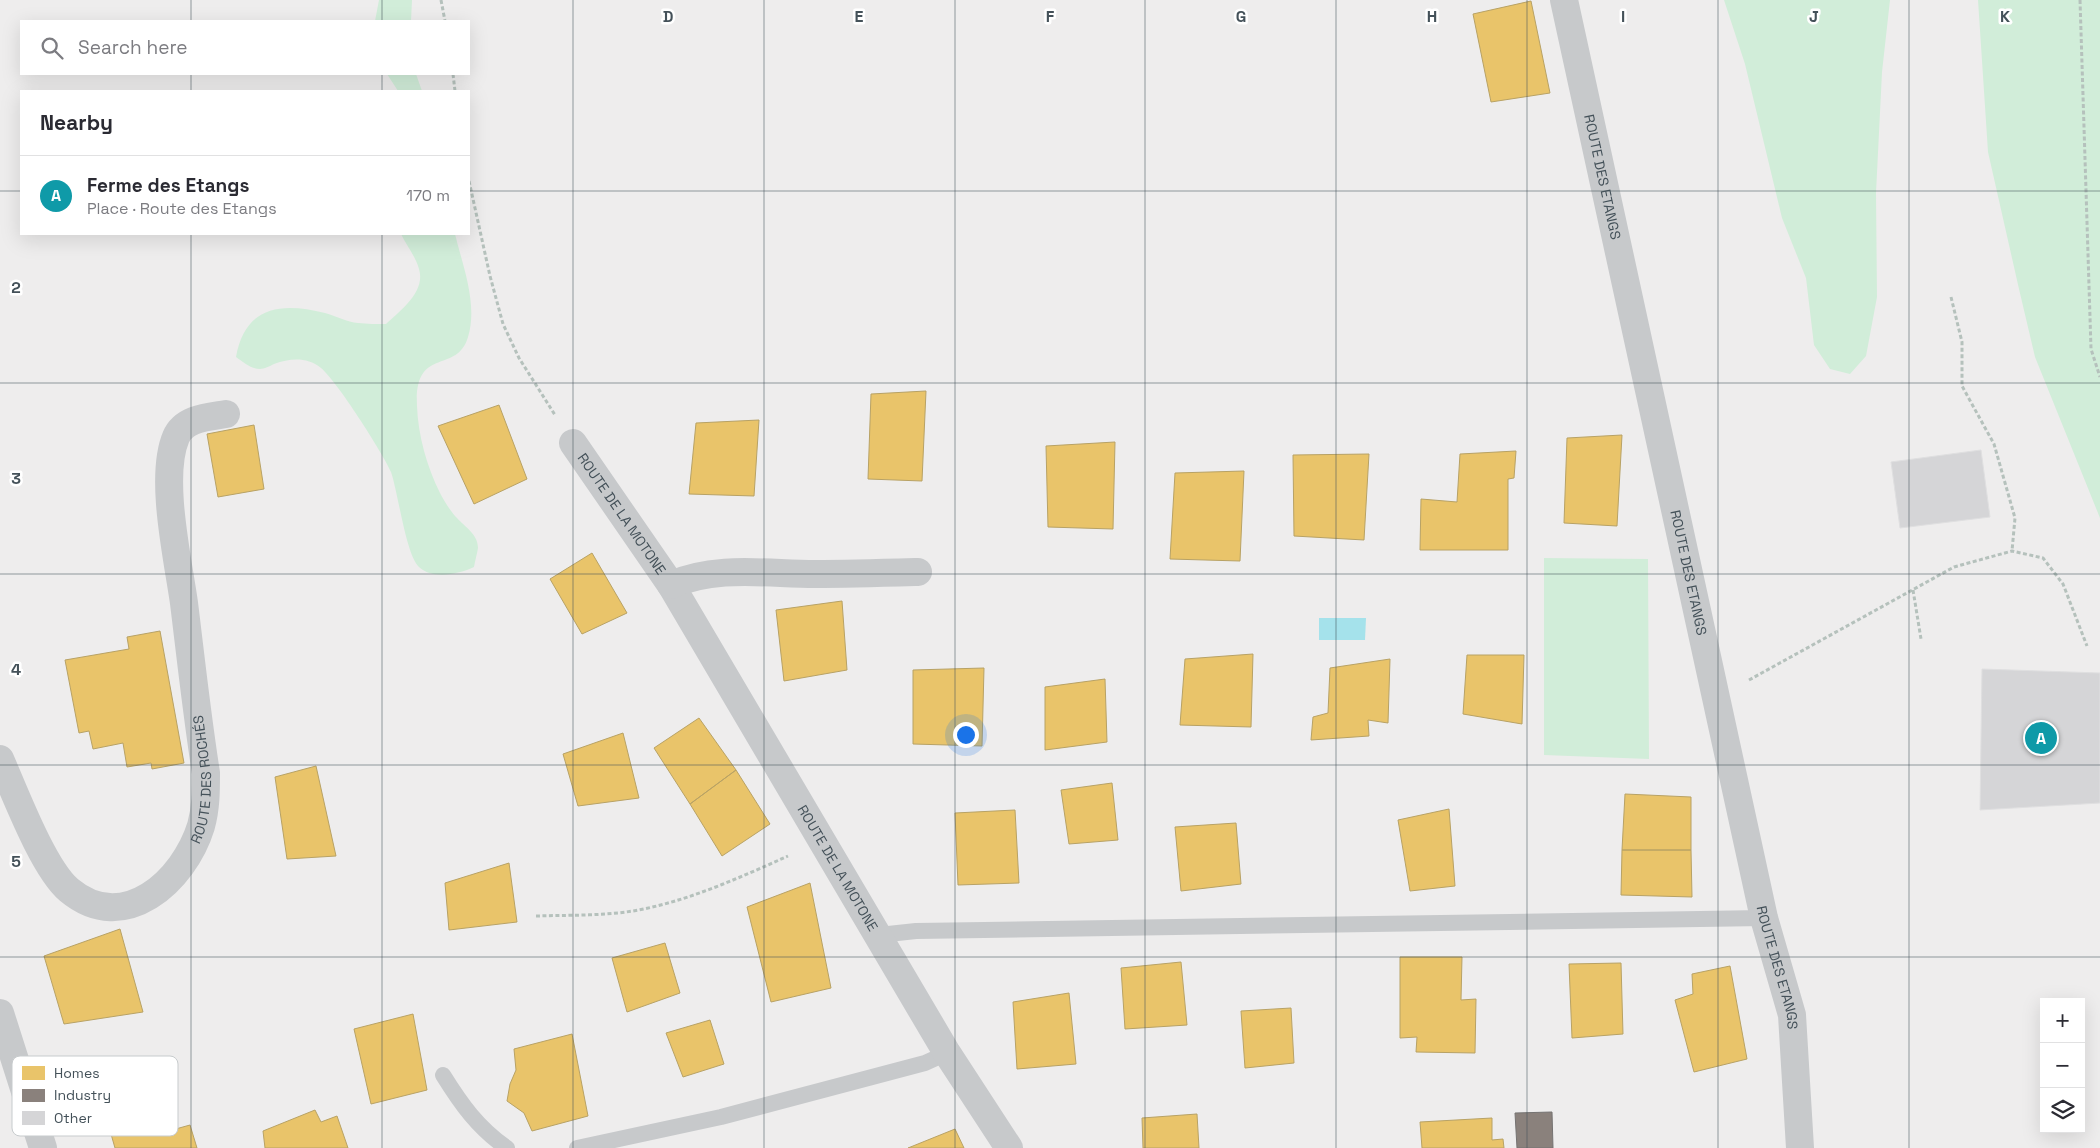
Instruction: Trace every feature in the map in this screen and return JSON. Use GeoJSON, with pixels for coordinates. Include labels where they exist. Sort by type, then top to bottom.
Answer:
{"type":"FeatureCollection","features":[{"type":"Feature","properties":{"kind":"street","name":"ROUTE DES ETANGS"},"geometry":{"type":"LineString","coordinates":[[1564,0],[1764,918],[1792,1015],[1800,1148]]}},
{"type":"Feature","properties":{"kind":"street","name":"ROUTE DES ROCHÉS"},"geometry":{"type":"LineString","coordinates":[[0,759],[54,872],[68,889],[80,898],[108,908],[123,908],[140,902],[157,892],[182,864],[200,828],[206,794],[206,773],[171,508],[171,459],[177,436],[190,422],[226,414]]}},
{"type":"Feature","properties":{"kind":"street","name":"ROUTE DE LA MOTONE"},"geometry":{"type":"LineString","coordinates":[[573,442],[672,585],[947,1052],[1009,1148]]}},
{"type":"Feature","properties":{"kind":"street","name":"ROUTE DE LA MOTONE"},"geometry":{"type":"LineString","coordinates":[[672,585],[688,578],[731,572],[816,574],[918,572]]}},
{"type":"Feature","properties":{"kind":"street"},"geometry":{"type":"LineString","coordinates":[[0,1013],[14,1056]]}},
{"type":"Feature","properties":{"kind":"street"},"geometry":{"type":"LineString","coordinates":[[39,1136],[43,1148]]}},
{"type":"Feature","properties":{"kind":"lane"},"geometry":{"type":"LineString","coordinates":[[879,935],[916,931],[1764,918]]}},
{"type":"Feature","properties":{"kind":"lane"},"geometry":{"type":"LineString","coordinates":[[577,1148],[730,1115],[925,1063],[947,1052]]}},
{"type":"Feature","properties":{"kind":"lane"},"geometry":{"type":"LineString","coordinates":[[443,1076],[464,1109],[487,1134],[506,1148]]}},
{"type":"Feature","properties":{"kind":"path"},"geometry":{"type":"LineString","coordinates":[[441,0],[445,20]]}},
{"type":"Feature","properties":{"kind":"path"},"geometry":{"type":"LineString","coordinates":[[2080,0],[2091,349],[2100,377]]}},
{"type":"Feature","properties":{"kind":"path"},"geometry":{"type":"LineString","coordinates":[[453,75],[455,90]]}},
{"type":"Feature","properties":{"kind":"path"},"geometry":{"type":"LineString","coordinates":[[470,186],[490,276],[503,324],[519,358],[573,442]]}},
{"type":"Feature","properties":{"kind":"path"},"geometry":{"type":"LineString","coordinates":[[1951,297],[1962,342],[1962,386],[1994,444],[2015,518],[2012,551]]}},
{"type":"Feature","properties":{"kind":"path"},"geometry":{"type":"LineString","coordinates":[[1716,698],[1954,567],[2012,551],[2043,558],[2063,584],[2087,646]]}},
{"type":"Feature","properties":{"kind":"path"},"geometry":{"type":"LineString","coordinates":[[1913,590],[1921,640]]}},
{"type":"Feature","properties":{"kind":"path"},"geometry":{"type":"LineString","coordinates":[[536,916],[603,913],[659,905],[741,877],[821,839]]}},
{"type":"Feature","properties":{"kind":"green space"},"geometry":{"type":"Polygon","coordinates":[[[379,0],[412,0],[411,20],[375,20],[379,0]]]}},
{"type":"Feature","properties":{"kind":"green space"},"geometry":{"type":"Polygon","coordinates":[[[1724,0],[1890,0],[1882,72],[1876,193],[1877,297],[1866,356],[1850,374],[1830,369],[1814,345],[1806,278],[1782,218],[1745,64],[1724,0]]]}},
{"type":"Feature","properties":{"kind":"green space"},"geometry":{"type":"Polygon","coordinates":[[[1978,0],[2100,0],[2100,518],[2035,357],[1988,152],[1978,0]]]}},
{"type":"Feature","properties":{"kind":"green space"},"geometry":{"type":"Polygon","coordinates":[[[388,75],[416,75],[422,90],[397,90],[388,75]]]}},
{"type":"Feature","properties":{"kind":"green space"},"geometry":{"type":"Polygon","coordinates":[[[402,235],[455,235],[470,299],[471,324],[463,348],[455,355],[429,367],[422,375],[418,387],[419,428],[431,473],[448,506],[476,539],[478,548],[474,567],[454,574],[439,575],[425,571],[414,560],[406,537],[391,472],[359,417],[321,368],[316,364],[299,360],[287,361],[257,369],[236,357],[241,340],[248,327],[267,312],[280,309],[309,310],[354,322],[386,324],[410,300],[419,285],[420,277],[416,260],[402,235]]]}},
{"type":"Feature","properties":{"kind":"green space"},"geometry":{"type":"Polygon","coordinates":[[[1544,558],[1648,559],[1649,759],[1544,755],[1544,558]]]}},
{"type":"Feature","properties":{"kind":"water"},"geometry":{"type":"Polygon","coordinates":[[[1319,618],[1366,618],[1365,640],[1319,640],[1319,618]]]}},
{"type":"Feature","properties":{"kind":"building: Homes"},"geometry":{"type":"Polygon","coordinates":[[[1531,1],[1550,93],[1491,102],[1473,14],[1531,1]]]}},
{"type":"Feature","properties":{"kind":"building: Homes"},"geometry":{"type":"Polygon","coordinates":[[[926,391],[922,481],[868,479],[871,394],[926,391]]]}},
{"type":"Feature","properties":{"kind":"building: Homes"},"geometry":{"type":"Polygon","coordinates":[[[499,405],[527,479],[474,504],[438,426],[499,405]]]}},
{"type":"Feature","properties":{"kind":"building: Homes"},"geometry":{"type":"Polygon","coordinates":[[[759,420],[754,496],[689,494],[696,423],[759,420]]]}},
{"type":"Feature","properties":{"kind":"building: Homes"},"geometry":{"type":"Polygon","coordinates":[[[254,425],[264,489],[218,497],[207,434],[254,425]]]}},
{"type":"Feature","properties":{"kind":"building: Homes"},"geometry":{"type":"Polygon","coordinates":[[[1622,435],[1617,526],[1564,523],[1567,438],[1622,435]]]}},
{"type":"Feature","properties":{"kind":"building: Homes"},"geometry":{"type":"Polygon","coordinates":[[[1115,442],[1113,529],[1048,527],[1046,446],[1115,442]]]}},
{"type":"Feature","properties":{"kind":"building: Homes"},"geometry":{"type":"Polygon","coordinates":[[[1516,451],[1514,478],[1508,479],[1508,550],[1420,550],[1421,499],[1457,502],[1460,454],[1516,451]]]}},
{"type":"Feature","properties":{"kind":"building: Homes"},"geometry":{"type":"Polygon","coordinates":[[[1369,454],[1364,540],[1294,536],[1293,455],[1369,454]]]}},
{"type":"Feature","properties":{"kind":"building: Homes"},"geometry":{"type":"Polygon","coordinates":[[[1244,471],[1240,561],[1170,559],[1175,473],[1244,471]]]}},
{"type":"Feature","properties":{"kind":"building: Homes"},"geometry":{"type":"Polygon","coordinates":[[[592,553],[627,613],[582,634],[550,579],[592,553]]]}},
{"type":"Feature","properties":{"kind":"building: Homes"},"geometry":{"type":"Polygon","coordinates":[[[842,601],[847,670],[784,681],[776,610],[842,601]]]}},
{"type":"Feature","properties":{"kind":"building: Homes"},"geometry":{"type":"Polygon","coordinates":[[[160,631],[184,763],[152,769],[151,763],[127,767],[123,743],[93,749],[89,731],[79,733],[65,660],[129,649],[127,637],[160,631]]]}},
{"type":"Feature","properties":{"kind":"building: Homes"},"geometry":{"type":"Polygon","coordinates":[[[1253,654],[1251,727],[1180,725],[1185,659],[1253,654]]]}},
{"type":"Feature","properties":{"kind":"building: Homes"},"geometry":{"type":"Polygon","coordinates":[[[1467,655],[1524,655],[1522,724],[1463,714],[1467,655]]]}},
{"type":"Feature","properties":{"kind":"building: Homes"},"geometry":{"type":"Polygon","coordinates":[[[1390,659],[1388,723],[1368,720],[1369,736],[1311,740],[1313,717],[1328,713],[1330,668],[1390,659]]]}},
{"type":"Feature","properties":{"kind":"building: Homes"},"geometry":{"type":"Polygon","coordinates":[[[984,668],[982,746],[913,744],[913,670],[984,668]]]}},
{"type":"Feature","properties":{"kind":"building: Homes"},"geometry":{"type":"Polygon","coordinates":[[[1105,679],[1107,742],[1045,750],[1045,687],[1105,679]]]}},
{"type":"Feature","properties":{"kind":"building: Homes"},"geometry":{"type":"Polygon","coordinates":[[[699,718],[736,770],[690,804],[654,748],[699,718]]]}},
{"type":"Feature","properties":{"kind":"building: Homes"},"geometry":{"type":"Polygon","coordinates":[[[623,733],[639,798],[578,806],[563,754],[623,733]]]}},
{"type":"Feature","properties":{"kind":"building: Homes"},"geometry":{"type":"Polygon","coordinates":[[[316,766],[336,856],[287,859],[275,777],[316,766]]]}},
{"type":"Feature","properties":{"kind":"building: Homes"},"geometry":{"type":"Polygon","coordinates":[[[736,770],[770,824],[722,856],[690,804],[736,770]]]}},
{"type":"Feature","properties":{"kind":"building: Homes"},"geometry":{"type":"Polygon","coordinates":[[[1112,783],[1118,840],[1069,844],[1061,790],[1112,783]]]}},
{"type":"Feature","properties":{"kind":"building: Homes"},"geometry":{"type":"Polygon","coordinates":[[[1625,794],[1691,797],[1691,850],[1622,850],[1625,794]]]}},
{"type":"Feature","properties":{"kind":"building: Homes"},"geometry":{"type":"Polygon","coordinates":[[[1449,809],[1455,886],[1410,891],[1398,820],[1449,809]]]}},
{"type":"Feature","properties":{"kind":"building: Homes"},"geometry":{"type":"Polygon","coordinates":[[[1015,810],[1019,883],[958,885],[955,813],[1015,810]]]}},
{"type":"Feature","properties":{"kind":"building: Homes"},"geometry":{"type":"Polygon","coordinates":[[[1236,823],[1241,884],[1181,891],[1175,827],[1236,823]]]}},
{"type":"Feature","properties":{"kind":"building: Homes"},"geometry":{"type":"Polygon","coordinates":[[[1622,850],[1691,850],[1692,897],[1621,895],[1622,850]]]}},
{"type":"Feature","properties":{"kind":"building: Homes"},"geometry":{"type":"Polygon","coordinates":[[[509,863],[517,922],[449,930],[445,883],[509,863]]]}},
{"type":"Feature","properties":{"kind":"building: Homes"},"geometry":{"type":"Polygon","coordinates":[[[810,883],[831,988],[771,1002],[747,907],[810,883]]]}},
{"type":"Feature","properties":{"kind":"building: Homes"},"geometry":{"type":"Polygon","coordinates":[[[120,929],[143,1012],[64,1024],[44,956],[120,929]]]}},
{"type":"Feature","properties":{"kind":"building: Homes"},"geometry":{"type":"Polygon","coordinates":[[[665,943],[680,993],[627,1012],[612,958],[665,943]]]}},
{"type":"Feature","properties":{"kind":"building: Homes"},"geometry":{"type":"Polygon","coordinates":[[[1400,957],[1462,957],[1461,1000],[1476,999],[1475,1053],[1416,1052],[1417,1037],[1400,1038],[1400,957]]]}},
{"type":"Feature","properties":{"kind":"building: Homes"},"geometry":{"type":"Polygon","coordinates":[[[1181,962],[1187,1025],[1125,1029],[1121,968],[1181,962]]]}},
{"type":"Feature","properties":{"kind":"building: Homes"},"geometry":{"type":"Polygon","coordinates":[[[1621,963],[1623,1034],[1572,1038],[1569,964],[1621,963]]]}},
{"type":"Feature","properties":{"kind":"building: Homes"},"geometry":{"type":"Polygon","coordinates":[[[1730,966],[1747,1059],[1694,1072],[1675,1000],[1693,994],[1692,974],[1730,966]]]}},
{"type":"Feature","properties":{"kind":"building: Homes"},"geometry":{"type":"Polygon","coordinates":[[[1069,993],[1076,1064],[1017,1069],[1013,1002],[1069,993]]]}},
{"type":"Feature","properties":{"kind":"building: Homes"},"geometry":{"type":"Polygon","coordinates":[[[1291,1008],[1294,1063],[1245,1068],[1241,1011],[1291,1008]]]}},
{"type":"Feature","properties":{"kind":"building: Homes"},"geometry":{"type":"Polygon","coordinates":[[[413,1014],[427,1090],[371,1104],[354,1029],[413,1014]]]}},
{"type":"Feature","properties":{"kind":"building: Homes"},"geometry":{"type":"Polygon","coordinates":[[[710,1020],[724,1064],[683,1077],[666,1033],[710,1020]]]}},
{"type":"Feature","properties":{"kind":"building: Homes"},"geometry":{"type":"Polygon","coordinates":[[[572,1034],[588,1116],[532,1131],[524,1113],[507,1101],[510,1084],[516,1070],[514,1049],[572,1034]]]}},
{"type":"Feature","properties":{"kind":"building: Homes"},"geometry":{"type":"Polygon","coordinates":[[[315,1110],[321,1122],[337,1116],[348,1148],[265,1148],[263,1131],[315,1110]]]}},
{"type":"Feature","properties":{"kind":"building: Homes"},"geometry":{"type":"Polygon","coordinates":[[[1197,1114],[1199,1148],[1143,1148],[1142,1118],[1197,1114]]]}},
{"type":"Feature","properties":{"kind":"building: Homes"},"geometry":{"type":"Polygon","coordinates":[[[1492,1118],[1492,1140],[1503,1139],[1504,1148],[1422,1148],[1420,1122],[1492,1118]]]}},
{"type":"Feature","properties":{"kind":"building: Homes"},"geometry":{"type":"Polygon","coordinates":[[[190,1125],[197,1148],[115,1148],[112,1136],[178,1136],[178,1128],[190,1125]]]}},
{"type":"Feature","properties":{"kind":"building: Homes"},"geometry":{"type":"Polygon","coordinates":[[[955,1129],[964,1148],[908,1148],[955,1129]]]}},
{"type":"Feature","properties":{"kind":"building: Industry"},"geometry":{"type":"Polygon","coordinates":[[[1552,1112],[1553,1148],[1517,1148],[1515,1113],[1552,1112]]]}},
{"type":"Feature","properties":{"kind":"building: Other"},"geometry":{"type":"Polygon","coordinates":[[[1981,450],[1990,517],[1900,528],[1891,462],[1981,450]]]}},
{"type":"Feature","properties":{"kind":"building: Other"},"geometry":{"type":"Polygon","coordinates":[[[1982,669],[2100,673],[2100,803],[1980,810],[1982,669]]]}},
{"type":"Feature","properties":{"kind":"place","name":"Ferme des Etangs"},"geometry":{"type":"Point","coordinates":[2041,738]}}]}
